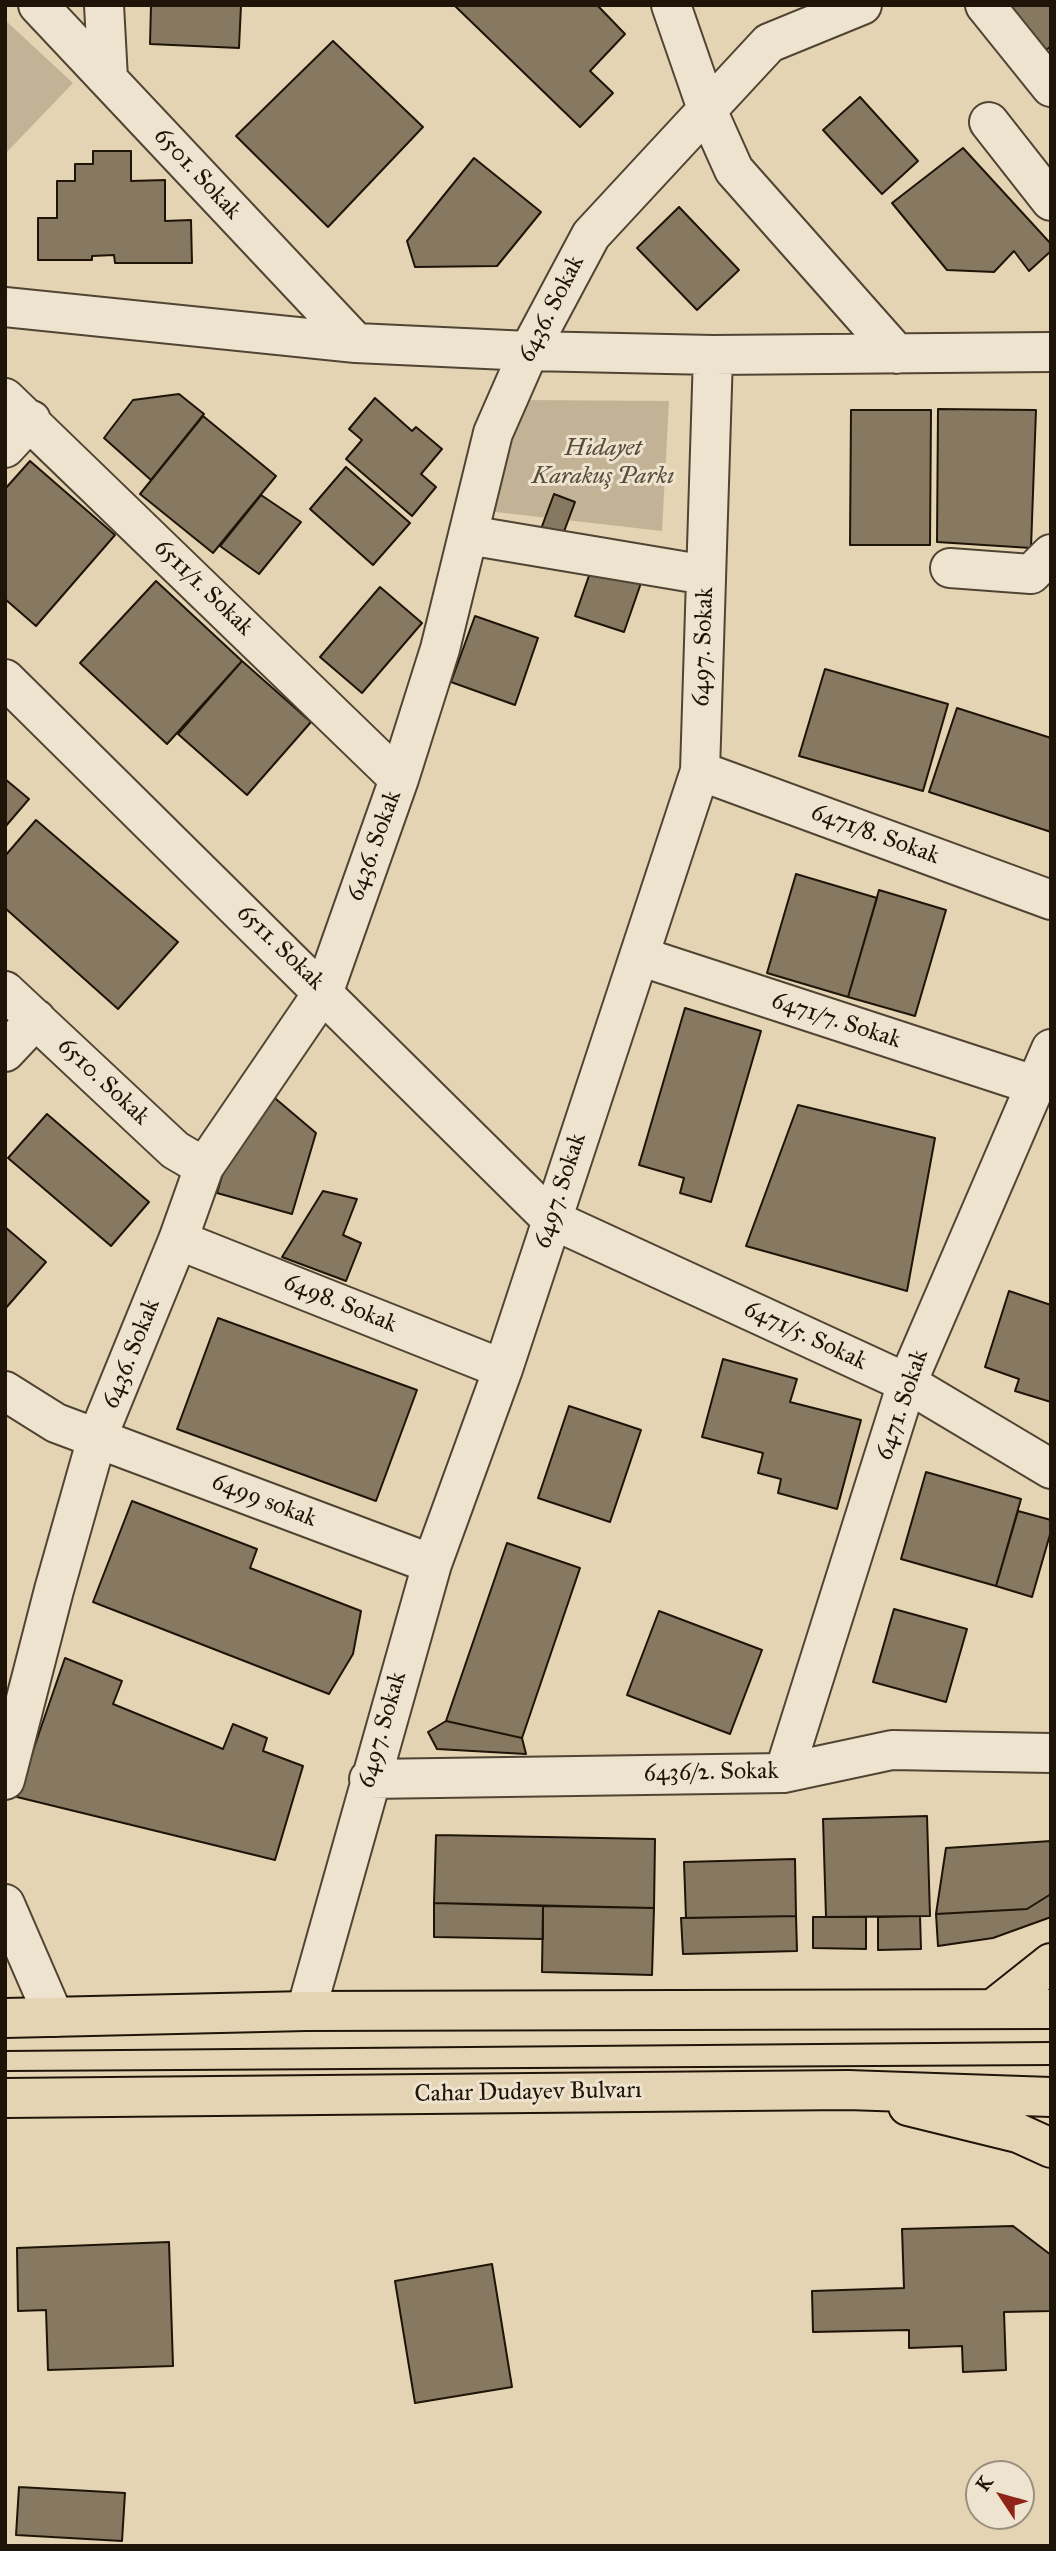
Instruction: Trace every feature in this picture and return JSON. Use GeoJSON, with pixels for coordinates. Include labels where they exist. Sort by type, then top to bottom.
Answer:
{"type":"FeatureCollection","features":[{"type":"Feature","properties":{"kind":"main road"},"geometry":{"type":"LineString","coordinates":[[993,2009],[1051,1963]]}},
{"type":"Feature","properties":{"kind":"main road"},"geometry":{"type":"LineString","coordinates":[[5,2018],[306,2011],[1051,2009]]}},
{"type":"Feature","properties":{"kind":"main road"},"geometry":{"type":"LineString","coordinates":[[848,2090],[1018,2133],[1051,2148]]}},
{"type":"Feature","properties":{"kind":"main road","name":"Cahar Dudayev Bulvarı"},"geometry":{"type":"LineString","coordinates":[[5,2098],[848,2090],[1051,2096]]}},
{"type":"Feature","properties":{"kind":"street","name":"6501. Sokak"},"geometry":{"type":"LineString","coordinates":[[38,5],[356,343]]}},
{"type":"Feature","properties":{"kind":"street"},"geometry":{"type":"LineString","coordinates":[[104,5],[108,79]]}},
{"type":"Feature","properties":{"kind":"street"},"geometry":{"type":"LineString","coordinates":[[671,5],[708,112],[734,170],[897,354]]}},
{"type":"Feature","properties":{"kind":"street","name":"6436. Sokak"},"geometry":{"type":"LineString","coordinates":[[5,1780],[97,1438],[178,1240],[204,1167],[324,991],[399,779],[440,649],[494,433],[529,351],[591,235],[708,112],[769,43],[862,5]]}},
{"type":"Feature","properties":{"kind":"street"},"geometry":{"type":"LineString","coordinates":[[985,5],[1051,88]]}},
{"type":"Feature","properties":{"kind":"street"},"geometry":{"type":"LineString","coordinates":[[989,122],[1051,201]]}},
{"type":"Feature","properties":{"kind":"street"},"geometry":{"type":"LineString","coordinates":[[5,307],[356,343],[529,351],[713,355],[1051,352]]}},
{"type":"Feature","properties":{"kind":"street","name":"6497. Sokak"},"geometry":{"type":"LineString","coordinates":[[306,2011],[369,1779],[432,1564],[503,1369],[700,771],[713,355]]}},
{"type":"Feature","properties":{"kind":"street"},"geometry":{"type":"LineString","coordinates":[[5,448],[18,409]]}},
{"type":"Feature","properties":{"kind":"street","name":"6511/1. Sokak"},"geometry":{"type":"LineString","coordinates":[[18,409],[399,779]]}},
{"type":"Feature","properties":{"kind":"street"},"geometry":{"type":"LineString","coordinates":[[468,535],[706,575]]}},
{"type":"Feature","properties":{"kind":"street"},"geometry":{"type":"LineString","coordinates":[[950,568],[1031,574],[1051,554]]}},
{"type":"Feature","properties":{"kind":"street","name":"6511. Sokak"},"geometry":{"type":"LineString","coordinates":[[5,679],[324,991],[551,1219]]}},
{"type":"Feature","properties":{"kind":"street","name":"6471/8. Sokak"},"geometry":{"type":"LineString","coordinates":[[700,771],[1051,900]]}},
{"type":"Feature","properties":{"kind":"street","name":"6471/7. Sokak"},"geometry":{"type":"LineString","coordinates":[[639,956],[1034,1085]]}},
{"type":"Feature","properties":{"kind":"street","name":"6510. Sokak"},"geometry":{"type":"LineString","coordinates":[[5,991],[176,1150],[204,1167]]}},
{"type":"Feature","properties":{"kind":"street"},"geometry":{"type":"LineString","coordinates":[[5,1052],[36,1019]]}},
{"type":"Feature","properties":{"kind":"street","name":"6471. Sokak"},"geometry":{"type":"LineString","coordinates":[[784,1773],[907,1383],[1051,1049]]}},
{"type":"Feature","properties":{"kind":"street","name":"6471/5. Sokak"},"geometry":{"type":"LineString","coordinates":[[551,1219],[907,1383],[1051,1469]]}},
{"type":"Feature","properties":{"kind":"street","name":"6498. Sokak"},"geometry":{"type":"LineString","coordinates":[[178,1240],[503,1369]]}},
{"type":"Feature","properties":{"kind":"street","name":"6499 sokak"},"geometry":{"type":"LineString","coordinates":[[5,1391],[56,1423],[432,1564]]}},
{"type":"Feature","properties":{"kind":"street","name":"6436/2. Sokak"},"geometry":{"type":"LineString","coordinates":[[369,1779],[784,1773],[892,1750],[1051,1753]]}},
{"type":"Feature","properties":{"kind":"street"},"geometry":{"type":"LineString","coordinates":[[5,1904],[54,2017]]}},
{"type":"Feature","properties":{"kind":"green space"},"geometry":{"type":"Polygon","coordinates":[[[5,20],[73,83],[5,154],[5,20]]]}},
{"type":"Feature","properties":{"kind":"green space","name":"Hidayet Karakuş Parkı"},"geometry":{"type":"Polygon","coordinates":[[[521,400],[669,401],[662,531],[487,511],[521,400]]]}},
{"type":"Feature","properties":{"kind":"building"},"geometry":{"type":"Polygon","coordinates":[[[151,5],[241,5],[239,48],[150,44],[151,5]]]}},
{"type":"Feature","properties":{"kind":"building"},"geometry":{"type":"Polygon","coordinates":[[[454,5],[597,5],[625,34],[590,71],[613,93],[580,127],[454,5]]]}},
{"type":"Feature","properties":{"kind":"building"},"geometry":{"type":"Polygon","coordinates":[[[993,5],[1051,5],[1051,46],[1036,59],[993,5]]]}},
{"type":"Feature","properties":{"kind":"building"},"geometry":{"type":"Polygon","coordinates":[[[333,41],[423,127],[328,227],[236,136],[333,41]]]}},
{"type":"Feature","properties":{"kind":"building"},"geometry":{"type":"Polygon","coordinates":[[[860,97],[918,161],[882,194],[823,130],[860,97]]]}},
{"type":"Feature","properties":{"kind":"building"},"geometry":{"type":"Polygon","coordinates":[[[963,148],[1051,244],[1051,251],[1029,271],[1014,251],[994,272],[947,270],[892,203],[963,148]]]}},
{"type":"Feature","properties":{"kind":"building"},"geometry":{"type":"Polygon","coordinates":[[[93,151],[131,151],[131,181],[165,180],[165,221],[191,220],[192,263],[115,263],[114,255],[92,256],[92,260],[38,260],[38,218],[57,218],[57,181],[75,181],[75,164],[93,164],[93,151]]]}},
{"type":"Feature","properties":{"kind":"building"},"geometry":{"type":"Polygon","coordinates":[[[474,158],[541,212],[497,266],[415,267],[407,241],[474,158]]]}},
{"type":"Feature","properties":{"kind":"building"},"geometry":{"type":"Polygon","coordinates":[[[679,207],[739,270],[697,310],[637,248],[679,207]]]}},
{"type":"Feature","properties":{"kind":"building"},"geometry":{"type":"Polygon","coordinates":[[[179,394],[204,414],[151,480],[104,438],[133,400],[179,394]]]}},
{"type":"Feature","properties":{"kind":"building"},"geometry":{"type":"Polygon","coordinates":[[[375,398],[412,431],[416,427],[442,449],[421,474],[436,487],[412,516],[346,459],[362,440],[349,429],[375,398]]]}},
{"type":"Feature","properties":{"kind":"building"},"geometry":{"type":"Polygon","coordinates":[[[938,409],[1036,410],[1031,548],[937,542],[938,409]]]}},
{"type":"Feature","properties":{"kind":"building"},"geometry":{"type":"Polygon","coordinates":[[[851,410],[931,410],[930,545],[850,545],[851,410]]]}},
{"type":"Feature","properties":{"kind":"building"},"geometry":{"type":"Polygon","coordinates":[[[203,416],[276,476],[213,553],[140,494],[203,416]]]}},
{"type":"Feature","properties":{"kind":"building"},"geometry":{"type":"Polygon","coordinates":[[[30,461],[115,535],[36,626],[5,599],[5,489],[30,461]]]}},
{"type":"Feature","properties":{"kind":"building"},"geometry":{"type":"Polygon","coordinates":[[[346,467],[410,523],[373,565],[310,509],[346,467]]]}},
{"type":"Feature","properties":{"kind":"building"},"geometry":{"type":"Polygon","coordinates":[[[554,494],[575,502],[562,537],[541,529],[554,494]]]}},
{"type":"Feature","properties":{"kind":"building"},"geometry":{"type":"Polygon","coordinates":[[[261,495],[301,522],[259,574],[220,546],[261,495]]]}},
{"type":"Feature","properties":{"kind":"building"},"geometry":{"type":"Polygon","coordinates":[[[592,567],[641,583],[624,632],[575,616],[592,567]]]}},
{"type":"Feature","properties":{"kind":"building"},"geometry":{"type":"Polygon","coordinates":[[[156,581],[242,661],[167,744],[80,663],[156,581]]]}},
{"type":"Feature","properties":{"kind":"building"},"geometry":{"type":"Polygon","coordinates":[[[380,587],[422,623],[362,693],[320,657],[380,587]]]}},
{"type":"Feature","properties":{"kind":"building"},"geometry":{"type":"Polygon","coordinates":[[[475,616],[538,638],[515,705],[451,682],[475,616]]]}},
{"type":"Feature","properties":{"kind":"building"},"geometry":{"type":"Polygon","coordinates":[[[242,661],[311,722],[247,795],[178,734],[242,661]]]}},
{"type":"Feature","properties":{"kind":"building"},"geometry":{"type":"Polygon","coordinates":[[[825,669],[948,704],[923,791],[799,756],[825,669]]]}},
{"type":"Feature","properties":{"kind":"building"},"geometry":{"type":"Polygon","coordinates":[[[957,708],[1051,738],[1051,832],[929,792],[957,708]]]}},
{"type":"Feature","properties":{"kind":"building"},"geometry":{"type":"Polygon","coordinates":[[[5,779],[29,799],[5,827],[5,779]]]}},
{"type":"Feature","properties":{"kind":"building"},"geometry":{"type":"Polygon","coordinates":[[[36,820],[178,942],[118,1009],[5,908],[5,856],[36,820]]]}},
{"type":"Feature","properties":{"kind":"building"},"geometry":{"type":"Polygon","coordinates":[[[796,874],[877,898],[848,997],[767,973],[796,874]]]}},
{"type":"Feature","properties":{"kind":"building"},"geometry":{"type":"Polygon","coordinates":[[[879,890],[946,910],[915,1016],[848,997],[879,890]]]}},
{"type":"Feature","properties":{"kind":"building"},"geometry":{"type":"Polygon","coordinates":[[[685,1008],[761,1031],[711,1202],[680,1193],[684,1178],[639,1165],[685,1008]]]}},
{"type":"Feature","properties":{"kind":"building"},"geometry":{"type":"Polygon","coordinates":[[[270,1094],[316,1133],[292,1214],[217,1193],[233,1139],[270,1094]]]}},
{"type":"Feature","properties":{"kind":"building"},"geometry":{"type":"Polygon","coordinates":[[[798,1105],[935,1138],[907,1291],[746,1246],[798,1105]]]}},
{"type":"Feature","properties":{"kind":"building"},"geometry":{"type":"Polygon","coordinates":[[[47,1114],[149,1202],[111,1246],[8,1158],[47,1114]]]}},
{"type":"Feature","properties":{"kind":"building"},"geometry":{"type":"Polygon","coordinates":[[[323,1191],[357,1199],[343,1235],[361,1243],[346,1281],[282,1257],[323,1191]]]}},
{"type":"Feature","properties":{"kind":"building"},"geometry":{"type":"Polygon","coordinates":[[[5,1227],[46,1262],[5,1309],[5,1227]]]}},
{"type":"Feature","properties":{"kind":"building"},"geometry":{"type":"Polygon","coordinates":[[[1009,1291],[1051,1305],[1051,1402],[1015,1391],[1019,1379],[985,1367],[1009,1291]]]}},
{"type":"Feature","properties":{"kind":"building"},"geometry":{"type":"Polygon","coordinates":[[[218,1318],[417,1390],[376,1501],[177,1429],[218,1318]]]}},
{"type":"Feature","properties":{"kind":"building"},"geometry":{"type":"Polygon","coordinates":[[[723,1359],[797,1379],[790,1402],[861,1420],[837,1509],[778,1493],[781,1479],[758,1473],[763,1453],[702,1437],[723,1359]]]}},
{"type":"Feature","properties":{"kind":"building"},"geometry":{"type":"Polygon","coordinates":[[[569,1406],[641,1430],[610,1522],[538,1498],[569,1406]]]}},
{"type":"Feature","properties":{"kind":"building"},"geometry":{"type":"Polygon","coordinates":[[[926,1472],[1021,1499],[996,1586],[901,1559],[926,1472]]]}},
{"type":"Feature","properties":{"kind":"building"},"geometry":{"type":"Polygon","coordinates":[[[132,1501],[257,1549],[250,1568],[361,1611],[353,1654],[329,1694],[93,1602],[132,1501]]]}},
{"type":"Feature","properties":{"kind":"building"},"geometry":{"type":"Polygon","coordinates":[[[1018,1511],[1051,1520],[1051,1531],[1032,1597],[996,1586],[1018,1511]]]}},
{"type":"Feature","properties":{"kind":"building"},"geometry":{"type":"Polygon","coordinates":[[[507,1543],[580,1568],[522,1738],[446,1721],[507,1543]]]}},
{"type":"Feature","properties":{"kind":"building"},"geometry":{"type":"Polygon","coordinates":[[[894,1609],[967,1629],[946,1702],[873,1682],[894,1609]]]}},
{"type":"Feature","properties":{"kind":"building"},"geometry":{"type":"Polygon","coordinates":[[[659,1611],[762,1650],[730,1734],[627,1695],[659,1611]]]}},
{"type":"Feature","properties":{"kind":"building"},"geometry":{"type":"Polygon","coordinates":[[[65,1658],[122,1681],[113,1704],[223,1749],[233,1724],[267,1738],[263,1751],[303,1766],[275,1860],[17,1797],[65,1658]]]}},
{"type":"Feature","properties":{"kind":"building"},"geometry":{"type":"Polygon","coordinates":[[[446,1721],[522,1738],[526,1754],[437,1749],[428,1732],[446,1721]]]}},
{"type":"Feature","properties":{"kind":"building"},"geometry":{"type":"Polygon","coordinates":[[[927,1816],[930,1916],[826,1917],[823,1819],[927,1816]]]}},
{"type":"Feature","properties":{"kind":"building"},"geometry":{"type":"Polygon","coordinates":[[[436,1835],[655,1839],[654,1908],[434,1903],[436,1835]]]}},
{"type":"Feature","properties":{"kind":"building"},"geometry":{"type":"Polygon","coordinates":[[[1051,1841],[1051,1894],[1027,1909],[936,1914],[946,1848],[1051,1841]]]}},
{"type":"Feature","properties":{"kind":"building"},"geometry":{"type":"Polygon","coordinates":[[[795,1859],[796,1916],[686,1918],[684,1862],[795,1859]]]}},
{"type":"Feature","properties":{"kind":"building"},"geometry":{"type":"Polygon","coordinates":[[[1051,1894],[1051,1917],[993,1938],[938,1946],[936,1914],[1027,1909],[1051,1894]]]}},
{"type":"Feature","properties":{"kind":"building"},"geometry":{"type":"Polygon","coordinates":[[[434,1903],[543,1906],[543,1939],[434,1937],[434,1903]]]}},
{"type":"Feature","properties":{"kind":"building"},"geometry":{"type":"Polygon","coordinates":[[[543,1906],[654,1908],[652,1975],[542,1972],[543,1906]]]}},
{"type":"Feature","properties":{"kind":"building"},"geometry":{"type":"Polygon","coordinates":[[[796,1916],[797,1951],[683,1954],[681,1918],[796,1916]]]}},
{"type":"Feature","properties":{"kind":"building"},"geometry":{"type":"Polygon","coordinates":[[[920,1916],[921,1949],[878,1950],[878,1917],[920,1916]]]}},
{"type":"Feature","properties":{"kind":"building"},"geometry":{"type":"Polygon","coordinates":[[[813,1917],[866,1917],[866,1949],[813,1948],[813,1917]]]}},
{"type":"Feature","properties":{"kind":"building"},"geometry":{"type":"Polygon","coordinates":[[[1013,2226],[1051,2255],[1051,2311],[1004,2312],[1006,2370],[963,2372],[962,2346],[909,2348],[909,2330],[813,2332],[812,2291],[904,2288],[902,2229],[1013,2226]]]}},
{"type":"Feature","properties":{"kind":"building"},"geometry":{"type":"Polygon","coordinates":[[[169,2242],[173,2366],[48,2370],[46,2310],[18,2311],[17,2248],[169,2242]]]}},
{"type":"Feature","properties":{"kind":"building"},"geometry":{"type":"Polygon","coordinates":[[[492,2264],[512,2387],[415,2403],[395,2281],[492,2264]]]}},
{"type":"Feature","properties":{"kind":"building"},"geometry":{"type":"Polygon","coordinates":[[[19,2487],[125,2493],[122,2541],[16,2535],[19,2487]]]}},
{"type":"Feature","properties":{"kind":"tram line"},"geometry":{"type":"LineString","coordinates":[[5,2051],[1051,2042]]}},
{"type":"Feature","properties":{"kind":"tram line"},"geometry":{"type":"LineString","coordinates":[[5,2071],[1051,2065]]}}]}
